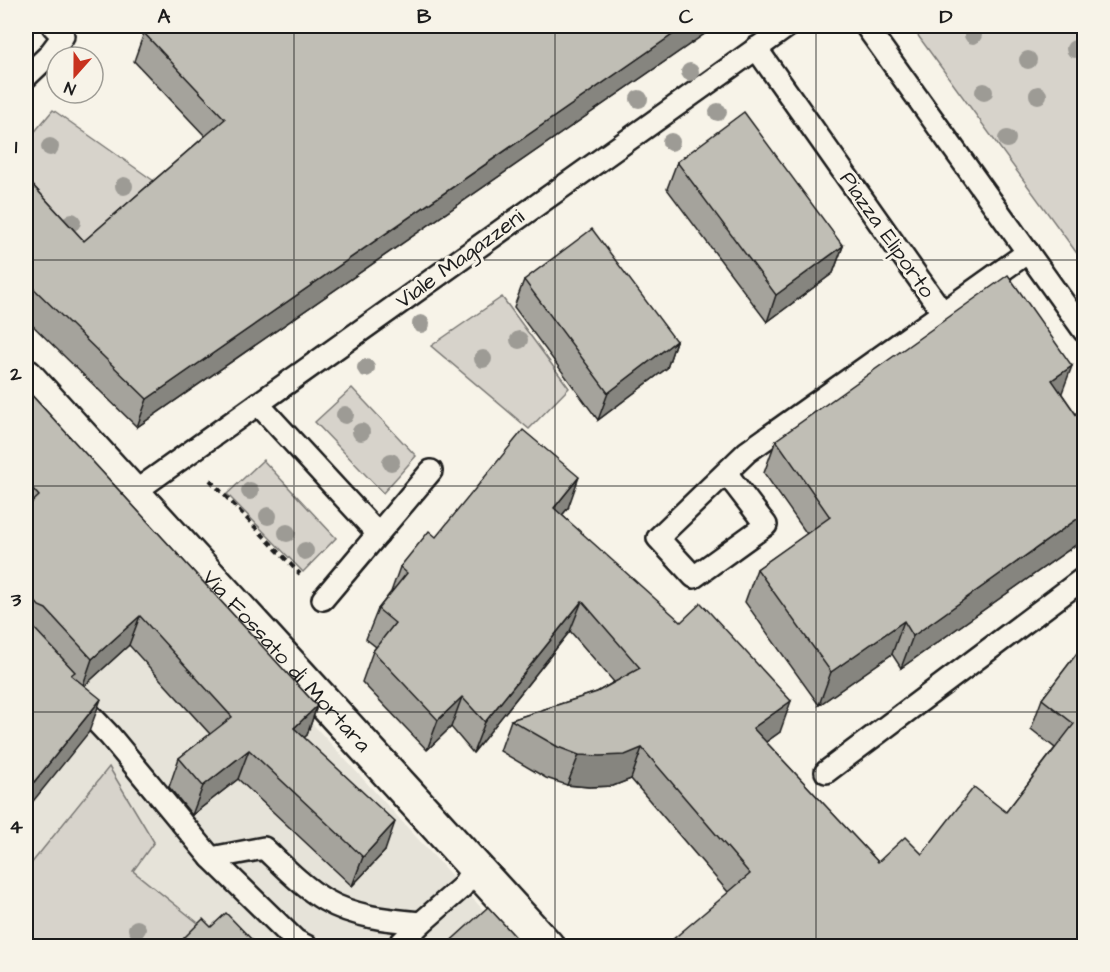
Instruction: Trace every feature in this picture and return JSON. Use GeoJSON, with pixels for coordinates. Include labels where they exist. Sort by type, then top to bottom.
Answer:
{"type":"FeatureCollection","features":[{"type":"Feature","properties":{"kind":"street","name":"Via Fossato di Mortara"},"geometry":{"type":"LineString","coordinates":[[26,376],[547,946]]}},
{"type":"Feature","properties":{"kind":"lane"},"geometry":{"type":"LineString","coordinates":[[26,77],[48,56],[63,36],[53,26]]}},
{"type":"Feature","properties":{"kind":"lane","name":"Viale Magazzeni"},"geometry":{"type":"LineString","coordinates":[[133,494],[788,26]]}},
{"type":"Feature","properties":{"kind":"lane"},"geometry":{"type":"LineString","coordinates":[[866,26],[1084,331]]}},
{"type":"Feature","properties":{"kind":"lane","name":"Piazza Eliporto"},"geometry":{"type":"LineString","coordinates":[[756,48],[943,313],[1028,252]]}},
{"type":"Feature","properties":{"kind":"lane"},"geometry":{"type":"LineString","coordinates":[[726,473],[766,525],[694,577],[658,538],[747,452],[943,313]]}},
{"type":"Feature","properties":{"kind":"lane"},"geometry":{"type":"LineString","coordinates":[[258,404],[378,534]]}},
{"type":"Feature","properties":{"kind":"lane"},"geometry":{"type":"LineString","coordinates":[[323,599],[432,471]]}},
{"type":"Feature","properties":{"kind":"lane"},"geometry":{"type":"LineString","coordinates":[[826,772],[1084,578]]}},
{"type":"Feature","properties":{"kind":"lane"},"geometry":{"type":"LineString","coordinates":[[64,687],[110,736],[211,858],[296,941],[306,946]]}},
{"type":"Feature","properties":{"kind":"lane"},"geometry":{"type":"LineString","coordinates":[[211,858],[264,848],[293,876],[325,900],[354,913],[388,920],[421,923]]}},
{"type":"Feature","properties":{"kind":"lane"},"geometry":{"type":"LineString","coordinates":[[398,946],[462,887],[474,867]]}},
{"type":"Feature","properties":{"kind":"path"},"geometry":{"type":"LineString","coordinates":[[187,455],[323,599]]}},
{"type":"Feature","properties":{"kind":"shaded area"},"geometry":{"type":"Polygon","coordinates":[[[911,26],[1084,26],[1084,263],[911,26]]]}},
{"type":"Feature","properties":{"kind":"shaded area"},"geometry":{"type":"Polygon","coordinates":[[[53,110],[154,181],[85,254],[26,203],[26,142],[53,110]]]}},
{"type":"Feature","properties":{"kind":"shaded area"},"geometry":{"type":"Polygon","coordinates":[[[502,297],[569,388],[529,429],[431,346],[502,297]]]}},
{"type":"Feature","properties":{"kind":"shaded area"},"geometry":{"type":"Polygon","coordinates":[[[352,388],[416,456],[383,493],[315,422],[352,388]]]}},
{"type":"Feature","properties":{"kind":"shaded area"},"geometry":{"type":"Polygon","coordinates":[[[26,411],[462,887],[517,946],[26,946],[26,411]]]}},
{"type":"Feature","properties":{"kind":"shaded area"},"geometry":{"type":"Polygon","coordinates":[[[263,460],[336,538],[303,572],[227,494],[263,460]]]}},
{"type":"Feature","properties":{"kind":"shaded area"},"geometry":{"type":"Polygon","coordinates":[[[109,767],[154,842],[133,871],[227,946],[26,946],[26,870],[109,767]]]}},
{"type":"Feature","properties":{"kind":"building"},"geometry":{"type":"Polygon","coordinates":[[[152,26],[685,26],[147,399],[26,281],[26,178],[84,241],[225,119],[144,33],[152,26]]]}},
{"type":"Feature","properties":{"kind":"building"},"geometry":{"type":"Polygon","coordinates":[[[744,112],[843,246],[776,295],[677,162],[744,112]]]}},
{"type":"Feature","properties":{"kind":"building"},"geometry":{"type":"Polygon","coordinates":[[[592,229],[676,341],[608,393],[524,280],[592,229]]]}},
{"type":"Feature","properties":{"kind":"building"},"geometry":{"type":"Polygon","coordinates":[[[1008,275],[1072,366],[1052,380],[1084,426],[1084,514],[913,636],[904,621],[831,672],[757,569],[830,517],[776,440],[1008,275]]]}},
{"type":"Feature","properties":{"kind":"building"},"geometry":{"type":"Polygon","coordinates":[[[26,389],[317,706],[294,728],[395,822],[363,857],[249,750],[203,786],[179,758],[232,717],[140,616],[92,659],[46,609],[39,606],[26,591],[26,508],[39,496],[26,481],[26,389]]]}},
{"type":"Feature","properties":{"kind":"building"},"geometry":{"type":"Polygon","coordinates":[[[523,430],[579,477],[554,508],[681,622],[701,603],[791,701],[753,728],[878,862],[905,837],[922,854],[974,787],[1006,812],[1074,724],[1042,699],[1081,648],[1084,651],[1084,829],[1078,837],[1084,842],[1084,946],[665,946],[750,874],[642,748],[625,755],[579,755],[558,747],[511,720],[597,692],[640,668],[582,601],[485,722],[462,697],[438,720],[373,651],[395,623],[378,609],[407,573],[400,567],[429,531],[436,537],[523,430]]]}},
{"type":"Feature","properties":{"kind":"building"},"geometry":{"type":"Polygon","coordinates":[[[34,628],[75,672],[71,675],[101,699],[26,792],[26,639],[34,628]]]}},
{"type":"Feature","properties":{"kind":"building"},"geometry":{"type":"Polygon","coordinates":[[[488,907],[524,946],[445,946],[488,907]]]}},
{"type":"Feature","properties":{"kind":"building"},"geometry":{"type":"Polygon","coordinates":[[[226,913],[256,944],[254,946],[176,946],[203,919],[211,927],[226,913]]]}}]}
